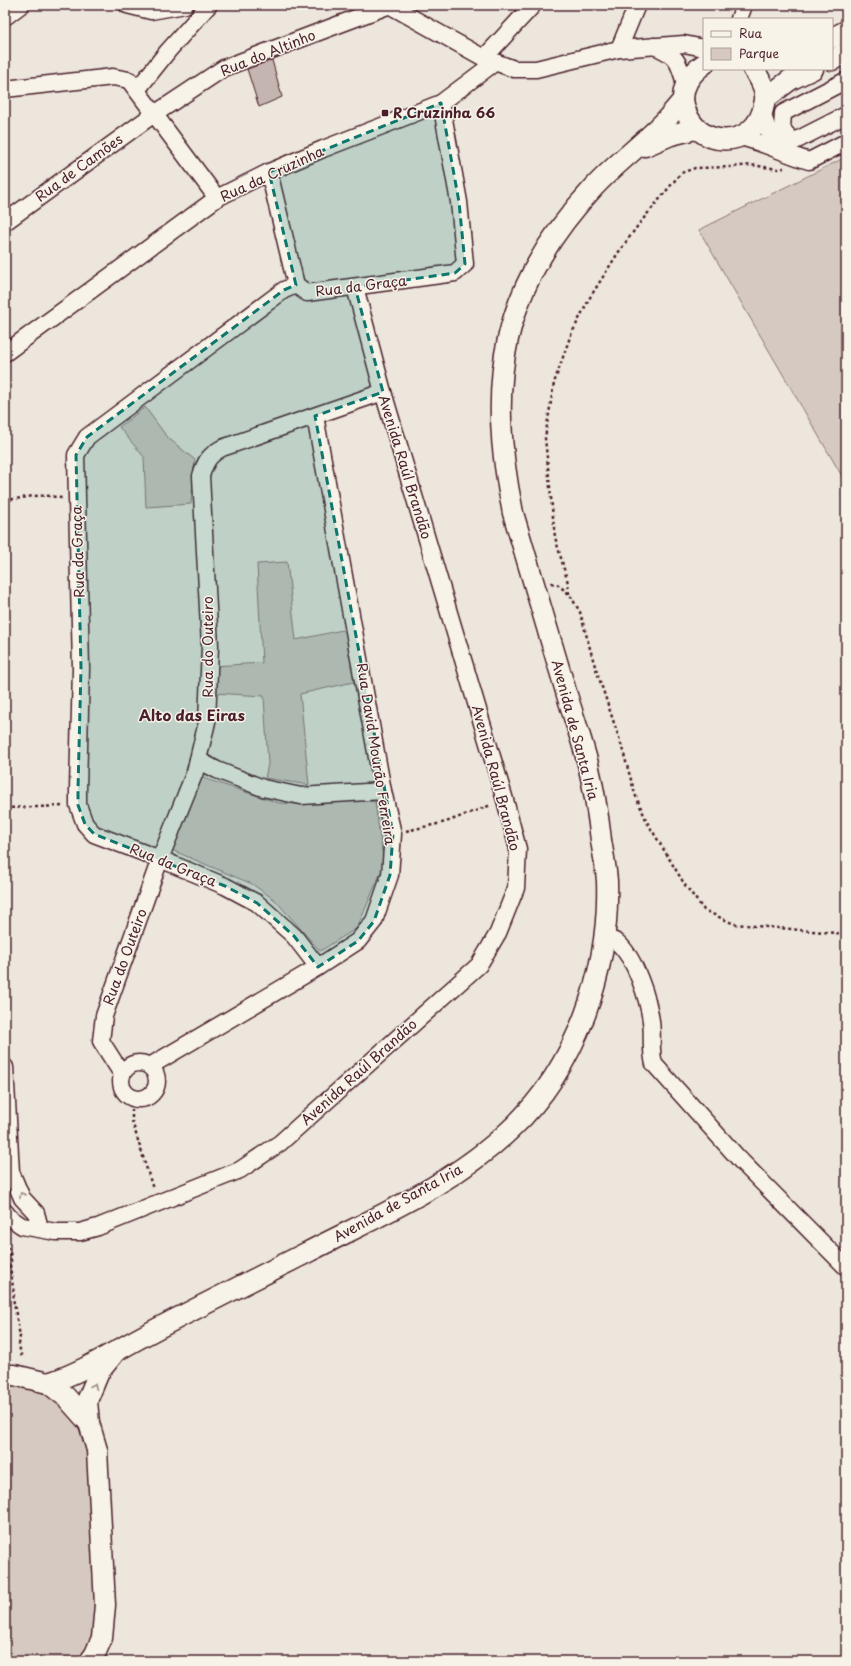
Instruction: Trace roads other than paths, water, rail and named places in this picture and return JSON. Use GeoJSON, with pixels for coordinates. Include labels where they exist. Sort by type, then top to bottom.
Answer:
{"type":"FeatureCollection","features":[{"type":"Feature","properties":{"kind":"main road"},"geometry":{"type":"LineString","coordinates":[[833,38],[846,31]]}},
{"type":"Feature","properties":{"kind":"main road"},"geometry":{"type":"LineString","coordinates":[[833,60],[846,53]]}},
{"type":"Feature","properties":{"kind":"main road","name":"Avenida de Santa Iria"},"geometry":{"type":"LineString","coordinates":[[48,1383],[63,1379],[440,1183],[476,1159],[512,1128],[542,1095],[567,1055],[592,993],[601,961],[607,913],[607,878],[597,810],[588,764],[533,582],[514,513],[505,467],[500,428],[500,388],[506,342],[519,300],[539,259],[565,220],[595,186],[665,121],[684,92],[694,70],[703,65]]}},
{"type":"Feature","properties":{"kind":"main road"},"geometry":{"type":"LineString","coordinates":[[754,70],[762,82],[764,106]]}},
{"type":"Feature","properties":{"kind":"main road"},"geometry":{"type":"LineString","coordinates":[[684,92],[686,116],[695,129],[709,138],[725,140],[741,137],[754,128],[764,106],[790,80],[811,70]]}},
{"type":"Feature","properties":{"kind":"main road","name":"Avenida de Santa Iria"},"geometry":{"type":"LineString","coordinates":[[623,160],[648,144],[671,135],[695,129]]}},
{"type":"Feature","properties":{"kind":"main road","name":"Avenida de Santa Iria"},"geometry":{"type":"LineString","coordinates":[[89,1423],[87,1402],[99,1372],[117,1350]]}},
{"type":"Feature","properties":{"kind":"main road"},"geometry":{"type":"LineString","coordinates":[[10,1375],[48,1383],[66,1397],[89,1423],[97,1450],[104,1605],[102,1638],[94,1659]]}},
{"type":"Feature","properties":{"kind":"street"},"geometry":{"type":"LineString","coordinates":[[5,17],[21,5]]}},
{"type":"Feature","properties":{"kind":"street"},"geometry":{"type":"LineString","coordinates":[[127,5],[151,11],[185,5]]}},
{"type":"Feature","properties":{"kind":"street"},"geometry":{"type":"LineString","coordinates":[[137,90],[168,51],[209,5]]}},
{"type":"Feature","properties":{"kind":"street"},"geometry":{"type":"LineString","coordinates":[[390,5],[489,61],[514,69],[536,69],[619,49],[684,44],[703,48]]}},
{"type":"Feature","properties":{"kind":"street","name":"Rua do Altinho"},"geometry":{"type":"LineString","coordinates":[[154,114],[224,68],[390,5]]}},
{"type":"Feature","properties":{"kind":"street","name":"Rua da Cruzinha"},"geometry":{"type":"LineString","coordinates":[[5,353],[217,198],[269,172],[323,149],[441,103],[489,61],[533,5]]}},
{"type":"Feature","properties":{"kind":"street"},"geometry":{"type":"LineString","coordinates":[[619,49],[637,5]]}},
{"type":"Feature","properties":{"kind":"street"},"geometry":{"type":"LineString","coordinates":[[739,18],[744,5]]}},
{"type":"Feature","properties":{"kind":"street"},"geometry":{"type":"LineString","coordinates":[[653,46],[668,51],[680,64],[684,92]]}},
{"type":"Feature","properties":{"kind":"street"},"geometry":{"type":"LineString","coordinates":[[5,89],[113,77],[129,80],[217,198]]}},
{"type":"Feature","properties":{"kind":"street"},"geometry":{"type":"LineString","coordinates":[[846,82],[845,81],[783,114],[782,129],[793,142],[846,115]]}},
{"type":"Feature","properties":{"kind":"street","name":"Rua da Graça"},"geometry":{"type":"LineString","coordinates":[[318,967],[294,936],[257,903],[225,886],[160,858],[94,834],[85,824],[78,805],[81,668],[76,455],[87,437],[284,290],[296,285],[307,293],[455,274],[465,264],[459,202],[441,103]]}},
{"type":"Feature","properties":{"kind":"street"},"geometry":{"type":"LineString","coordinates":[[764,106],[767,129],[774,143],[785,154]]}},
{"type":"Feature","properties":{"kind":"street","name":"Rua de Camões"},"geometry":{"type":"LineString","coordinates":[[5,222],[154,114]]}},
{"type":"Feature","properties":{"kind":"street"},"geometry":{"type":"LineString","coordinates":[[741,137],[757,141],[785,154],[809,161],[846,142]]}},
{"type":"Feature","properties":{"kind":"street"},"geometry":{"type":"LineString","coordinates":[[269,172],[296,285]]}},
{"type":"Feature","properties":{"kind":"street","name":"Avenida Raúl Brandão"},"geometry":{"type":"LineString","coordinates":[[5,1212],[9,1217],[22,1226],[56,1232],[80,1232],[98,1227],[240,1170],[280,1143],[479,965],[498,933],[516,888],[518,849],[505,800],[383,392],[355,287]]}},
{"type":"Feature","properties":{"kind":"street","name":"Rua do Outeiro"},"geometry":{"type":"LineString","coordinates":[[122,1074],[101,1040],[104,1016],[160,858],[195,772],[207,722],[210,646],[201,476],[204,465],[212,453],[222,448],[383,392]]}},
{"type":"Feature","properties":{"kind":"street","name":"Rua David Mourão Ferreira"},"geometry":{"type":"LineString","coordinates":[[150,1066],[318,967],[358,941],[374,921],[390,875],[393,834],[383,790],[315,416]]}},
{"type":"Feature","properties":{"kind":"street"},"geometry":{"type":"LineString","coordinates":[[198,760],[217,770],[263,788],[300,796],[383,790]]}},
{"type":"Feature","properties":{"kind":"street"},"geometry":{"type":"LineString","coordinates":[[604,938],[617,941],[626,952],[639,974],[651,1021],[652,1056],[654,1064],[740,1160],[846,1267]]}},
{"type":"Feature","properties":{"kind":"street"},"geometry":{"type":"LineString","coordinates":[[138,1063],[150,1066],[156,1075],[157,1081],[154,1091],[144,1098],[132,1097],[127,1094],[121,1085],[122,1074],[126,1068],[132,1064],[138,1063]]}},
{"type":"Feature","properties":{"kind":"street"},"geometry":{"type":"LineString","coordinates":[[5,1067],[12,1172],[22,1198],[36,1213],[40,1228]]}},
{"type":"Feature","properties":{"kind":"place","name":"R Cruzinha 66"},"geometry":{"type":"Point","coordinates":[385,113]}},
{"type":"Feature","properties":{"kind":"district","name":"Alto das Eiras"},"geometry":{"type":"Point","coordinates":[192,716]}}]}
